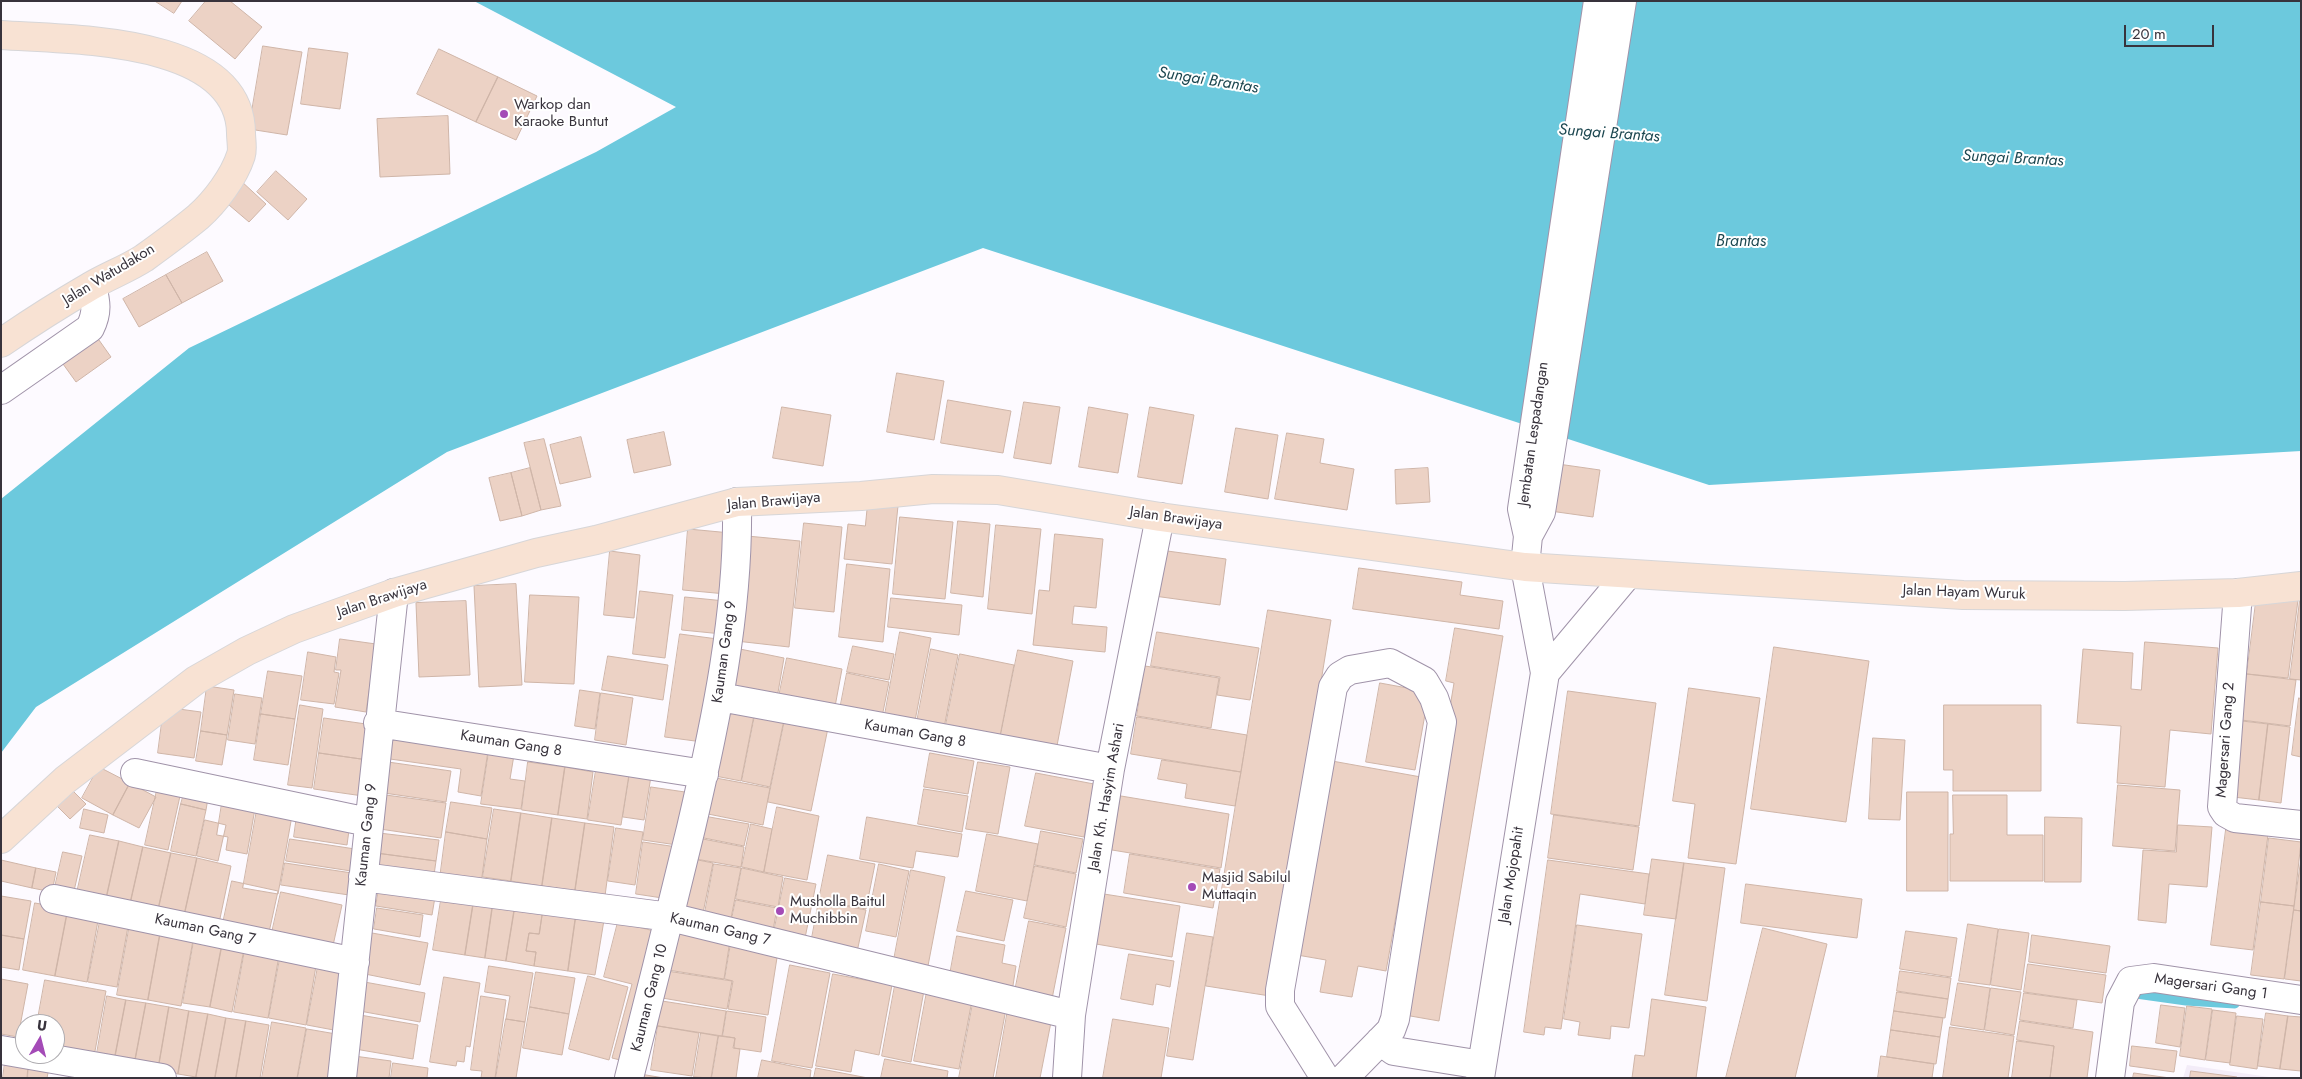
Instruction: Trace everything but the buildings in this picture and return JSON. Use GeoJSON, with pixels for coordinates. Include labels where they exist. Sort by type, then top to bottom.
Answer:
{"type":"FeatureCollection","features":[{"type":"Feature","properties":{"kind":"main road","name":"Jalan Watudakon"},"geometry":{"type":"LineString","coordinates":[[1,35],[129,45],[154,51],[192,65],[221,84],[235,103],[241,128],[241,155],[222,192],[198,216],[143,258],[92,286],[1,343]]}},
{"type":"Feature","properties":{"kind":"main road","name":"Jalan Brawijaya"},"geometry":{"type":"LineString","coordinates":[[1,839],[65,780],[196,680],[247,651],[294,629],[394,593],[536,553],[596,540],[738,502],[861,496],[932,489],[998,490],[1160,517],[1525,567],[1628,574]]}},
{"type":"Feature","properties":{"kind":"main road","name":"Jalan Hayam Wuruk"},"geometry":{"type":"LineString","coordinates":[[1628,574],[1963,595],[2125,596],[2237,606],[2301,586]]}},
{"type":"Feature","properties":{"kind":"street","name":"Jembatan Lespadangan"},"geometry":{"type":"LineString","coordinates":[[1532,510],[1598,1]]}},
{"type":"Feature","properties":{"kind":"street","name":"Jembatan Lespadangan"},"geometry":{"type":"LineString","coordinates":[[1525,567],[1532,510],[1622,1]]}},
{"type":"Feature","properties":{"kind":"street"},"geometry":{"type":"LineString","coordinates":[[1,390],[90,328],[96,316],[96,304],[92,286]]}},
{"type":"Feature","properties":{"kind":"street","name":"Kauman Gang 9"},"geometry":{"type":"LineString","coordinates":[[670,917],[720,697],[734,594],[738,541],[738,502]]}},
{"type":"Feature","properties":{"kind":"street","name":"Jalan Kh. Hasyim Ashari"},"geometry":{"type":"LineString","coordinates":[[1067,1078],[1071,1016],[1110,769],[1160,517]]}},
{"type":"Feature","properties":{"kind":"street","name":"Jalan Mojopahit"},"geometry":{"type":"LineString","coordinates":[[1481,1071],[1545,673],[1525,567]]}},
{"type":"Feature","properties":{"kind":"street"},"geometry":{"type":"LineString","coordinates":[[1545,673],[1628,574]]}},
{"type":"Feature","properties":{"kind":"street","name":"Kauman Gang 9"},"geometry":{"type":"LineString","coordinates":[[342,1078],[378,723],[394,593]]}},
{"type":"Feature","properties":{"kind":"street","name":"Magersari Gang 2"},"geometry":{"type":"LineString","coordinates":[[2237,606],[2222,807],[2226,813],[2235,818],[2301,825]]}},
{"type":"Feature","properties":{"kind":"street"},"geometry":{"type":"LineString","coordinates":[[1325,1078],[1280,1006],[1280,990],[1333,687],[1340,676],[1350,670],[1390,663],[1424,682],[1434,698],[1442,722],[1395,1019],[1391,1030],[1344,1078]]}},
{"type":"Feature","properties":{"kind":"street","name":"Kauman Gang 8"},"geometry":{"type":"LineString","coordinates":[[720,697],[1110,769]]}},
{"type":"Feature","properties":{"kind":"street","name":"Kauman Gang 8"},"geometry":{"type":"LineString","coordinates":[[378,723],[704,774]]}},
{"type":"Feature","properties":{"kind":"street"},"geometry":{"type":"LineString","coordinates":[[135,773],[368,822]]}},
{"type":"Feature","properties":{"kind":"street","name":"Kauman Gang 7"},"geometry":{"type":"LineString","coordinates":[[363,877],[670,917],[1071,1016]]}},
{"type":"Feature","properties":{"kind":"street","name":"Kauman Gang 7"},"geometry":{"type":"LineString","coordinates":[[54,899],[355,962]]}},
{"type":"Feature","properties":{"kind":"street","name":"Kauman Gang 10"},"geometry":{"type":"LineString","coordinates":[[629,1078],[670,917]]}},
{"type":"Feature","properties":{"kind":"street","name":"Magersari Gang 1"},"geometry":{"type":"LineString","coordinates":[[2110,1078],[2120,1002],[2131,982],[2154,978],[2301,1000]]}},
{"type":"Feature","properties":{"kind":"street"},"geometry":{"type":"LineString","coordinates":[[1380,1041],[1394,1051],[1481,1071]]}},
{"type":"Feature","properties":{"kind":"street"},"geometry":{"type":"LineString","coordinates":[[1,1050],[162,1078]]}},
{"type":"Feature","properties":{"kind":"shaded area"},"geometry":{"type":"Polygon","coordinates":[[[2187,1065],[2276,1078],[2183,1078],[2187,1065]]]}},
{"type":"Feature","properties":{"kind":"water","name":"Brantas"},"geometry":{"type":"Polygon","coordinates":[[[474,1],[2301,1],[2301,451],[1709,485],[983,248],[447,452],[36,707],[1,753],[1,499],[189,348],[596,152],[676,107],[474,1]]]}},
{"type":"Feature","properties":{"kind":"waterway"},"geometry":{"type":"LineString","coordinates":[[2129,993],[2186,1001],[2235,1004]]}},
{"type":"Feature","properties":{"kind":"place","name":"Warkop dan Karaoke Buntut"},"geometry":{"type":"Point","coordinates":[504,114]}},
{"type":"Feature","properties":{"kind":"place","name":"Masjid Sabilul Muttaqin"},"geometry":{"type":"Point","coordinates":[1192,887]}},
{"type":"Feature","properties":{"kind":"place","name":"Musholla Baitul Muchibbin"},"geometry":{"type":"Point","coordinates":[780,911]}},
{"type":"Feature","properties":{"kind":"water label","name":"Sungai Brantas"},"geometry":{"type":"Point","coordinates":[1208,81]}},
{"type":"Feature","properties":{"kind":"water label","name":"Sungai Brantas"},"geometry":{"type":"Point","coordinates":[1609,134]}},
{"type":"Feature","properties":{"kind":"water label","name":"Sungai Brantas"},"geometry":{"type":"Point","coordinates":[2013,159]}}]}
